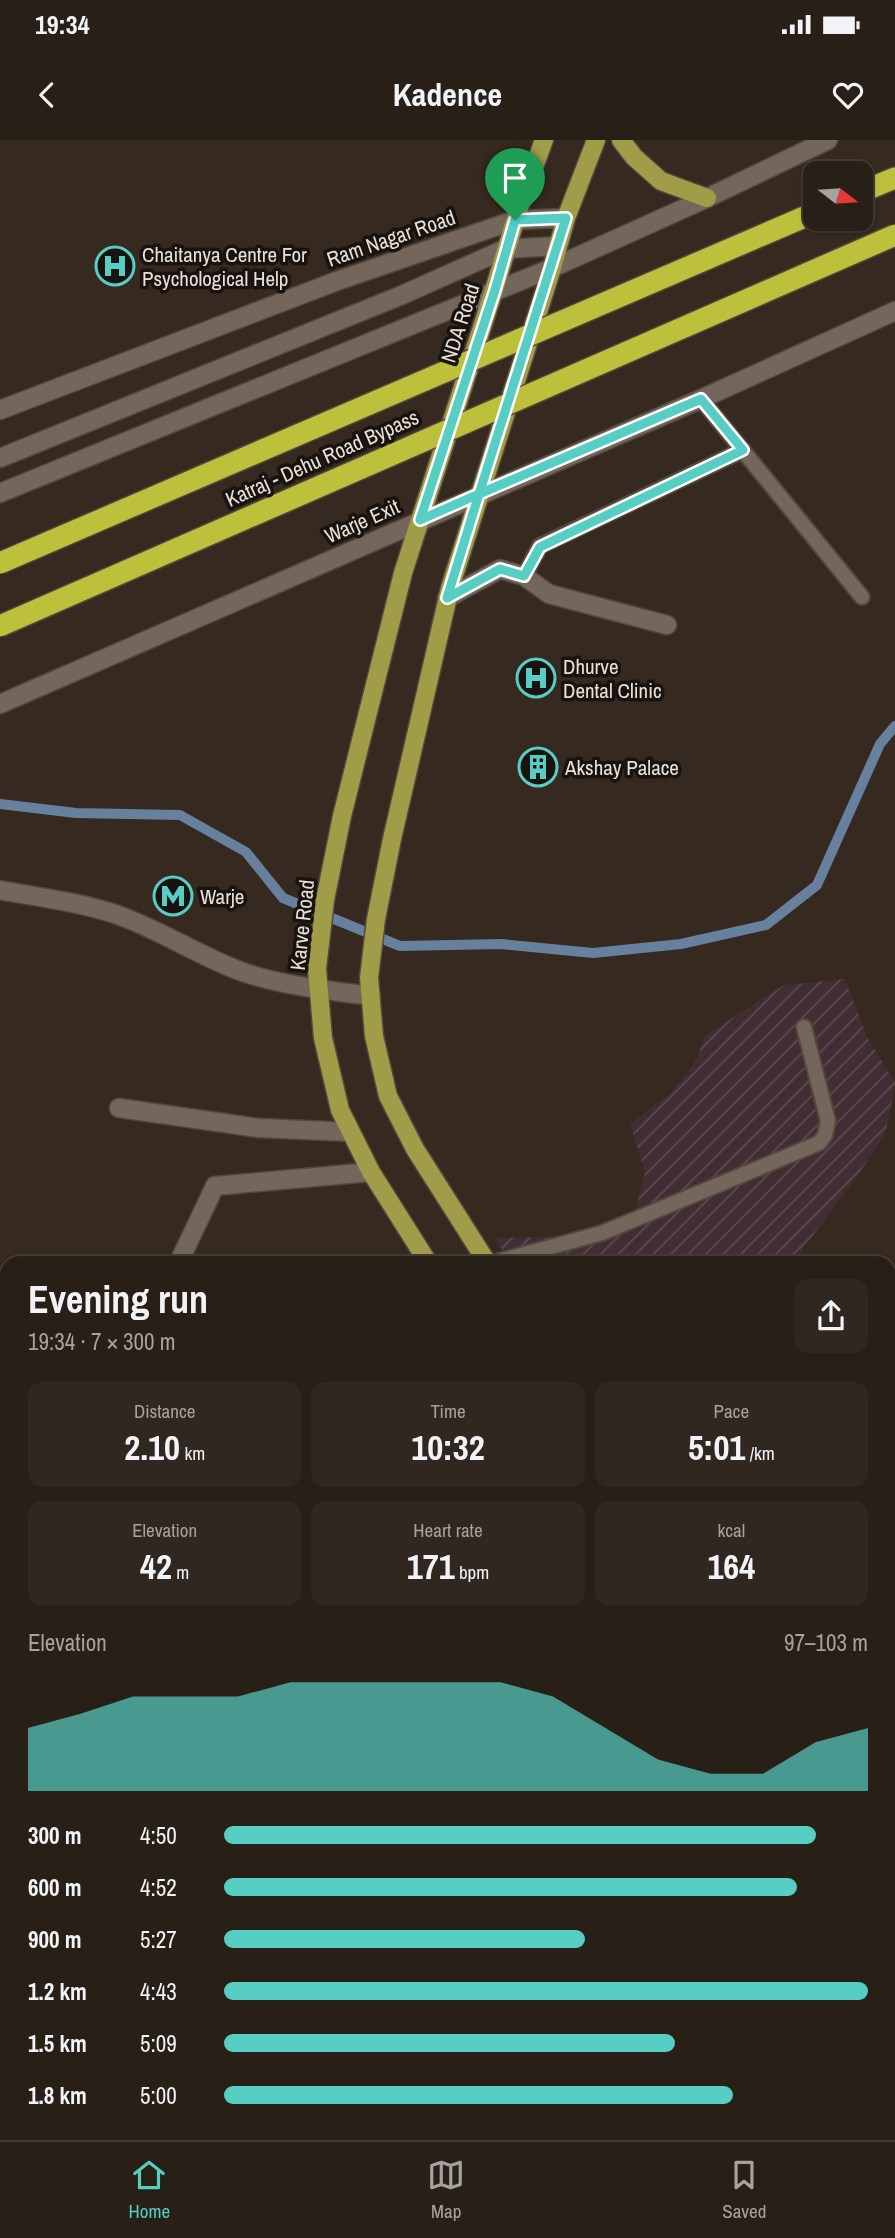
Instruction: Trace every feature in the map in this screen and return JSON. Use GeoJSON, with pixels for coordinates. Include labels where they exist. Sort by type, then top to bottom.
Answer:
{"type":"FeatureCollection","features":[{"type":"Feature","properties":{"kind":"highway"},"geometry":{"type":"LineString","coordinates":[[873,187],[895,178]]}},
{"type":"Feature","properties":{"kind":"highway","name":"Katraj - Dehu Road Bypass"},"geometry":{"type":"LineString","coordinates":[[0,563],[803,218]]}},
{"type":"Feature","properties":{"kind":"highway","name":"Katraj - Dehu Road Bypass"},"geometry":{"type":"LineString","coordinates":[[0,626],[895,235]]}},
{"type":"Feature","properties":{"kind":"main road","name":"NDA Road"},"geometry":{"type":"LineString","coordinates":[[403,573],[495,290],[505,249],[544,140]]}},
{"type":"Feature","properties":{"kind":"main road"},"geometry":{"type":"LineString","coordinates":[[483,1256],[415,1149],[388,1096],[374,1036],[370,987],[376,919],[449,593],[566,218],[596,140]]}},
{"type":"Feature","properties":{"kind":"main road"},"geometry":{"type":"LineString","coordinates":[[621,140],[634,157],[661,181],[706,198]]}},
{"type":"Feature","properties":{"kind":"main road","name":"Karve Road"},"geometry":{"type":"LineString","coordinates":[[403,573],[342,816],[325,900],[317,969],[323,1038],[340,1111],[371,1172],[424,1256]]}},
{"type":"Feature","properties":{"kind":"street"},"geometry":{"type":"LineString","coordinates":[[0,493],[552,268],[828,140]]}},
{"type":"Feature","properties":{"kind":"street","name":"Ram Nagar Road"},"geometry":{"type":"LineString","coordinates":[[0,410],[337,281],[515,220],[566,218]]}},
{"type":"Feature","properties":{"kind":"street"},"geometry":{"type":"LineString","coordinates":[[0,458],[412,291],[505,249],[557,246]]}},
{"type":"Feature","properties":{"kind":"street","name":"Warje Exit"},"geometry":{"type":"LineString","coordinates":[[0,704],[895,312]]}},
{"type":"Feature","properties":{"kind":"street"},"geometry":{"type":"LineString","coordinates":[[449,593],[500,569],[524,576],[549,594],[667,625]]}},
{"type":"Feature","properties":{"kind":"street"},"geometry":{"type":"LineString","coordinates":[[0,890],[113,914],[155,930],[191,950],[243,972],[319,990],[370,987]]}},
{"type":"Feature","properties":{"kind":"street"},"geometry":{"type":"LineString","coordinates":[[119,1108],[259,1128],[351,1132]]}},
{"type":"Feature","properties":{"kind":"street"},"geometry":{"type":"LineString","coordinates":[[182,1256],[215,1186],[371,1172]]}},
{"type":"Feature","properties":{"kind":"lane"},"geometry":{"type":"LineString","coordinates":[[701,399],[862,597]]}},
{"type":"Feature","properties":{"kind":"lane"},"geometry":{"type":"LineString","coordinates":[[524,576],[540,547],[743,450]]}},
{"type":"Feature","properties":{"kind":"lane"},"geometry":{"type":"LineString","coordinates":[[517,1256],[602,1233],[819,1143],[825,1135],[828,1121],[804,1027]]}},
{"type":"Feature","properties":{"kind":"shaded area"},"geometry":{"type":"Polygon","coordinates":[[[845,979],[868,1039],[895,1082],[885,1135],[797,1256],[506,1256],[495,1238],[564,1237],[635,1211],[645,1172],[630,1124],[672,1092],[696,1060],[706,1035],[784,985],[845,979]]]}},
{"type":"Feature","properties":{"kind":"waterway"},"geometry":{"type":"LineString","coordinates":[[0,804],[76,813],[180,815],[246,852],[283,898],[400,946],[501,944],[593,953],[681,944],[766,925],[817,885],[880,744],[895,726]]}},
{"type":"Feature","properties":{"kind":"place","name":"Chaitanya Centre For Psychological Help"},"geometry":{"type":"Point","coordinates":[115,266]}},
{"type":"Feature","properties":{"kind":"place","name":"Dhurve Dental Clinic"},"geometry":{"type":"Point","coordinates":[536,678]}},
{"type":"Feature","properties":{"kind":"place","name":"Akshay Palace"},"geometry":{"type":"Point","coordinates":[538,767]}},
{"type":"Feature","properties":{"kind":"place","name":"Warje"},"geometry":{"type":"Point","coordinates":[173,896]}},
{"type":"Feature","properties":{"kind":"route"},"geometry":{"type":"LineString","coordinates":[[515,220],[420,520],[479,494],[447,598],[500,569],[524,576],[540,547],[743,450],[701,399],[479,494],[566,218],[515,220]]}}]}
